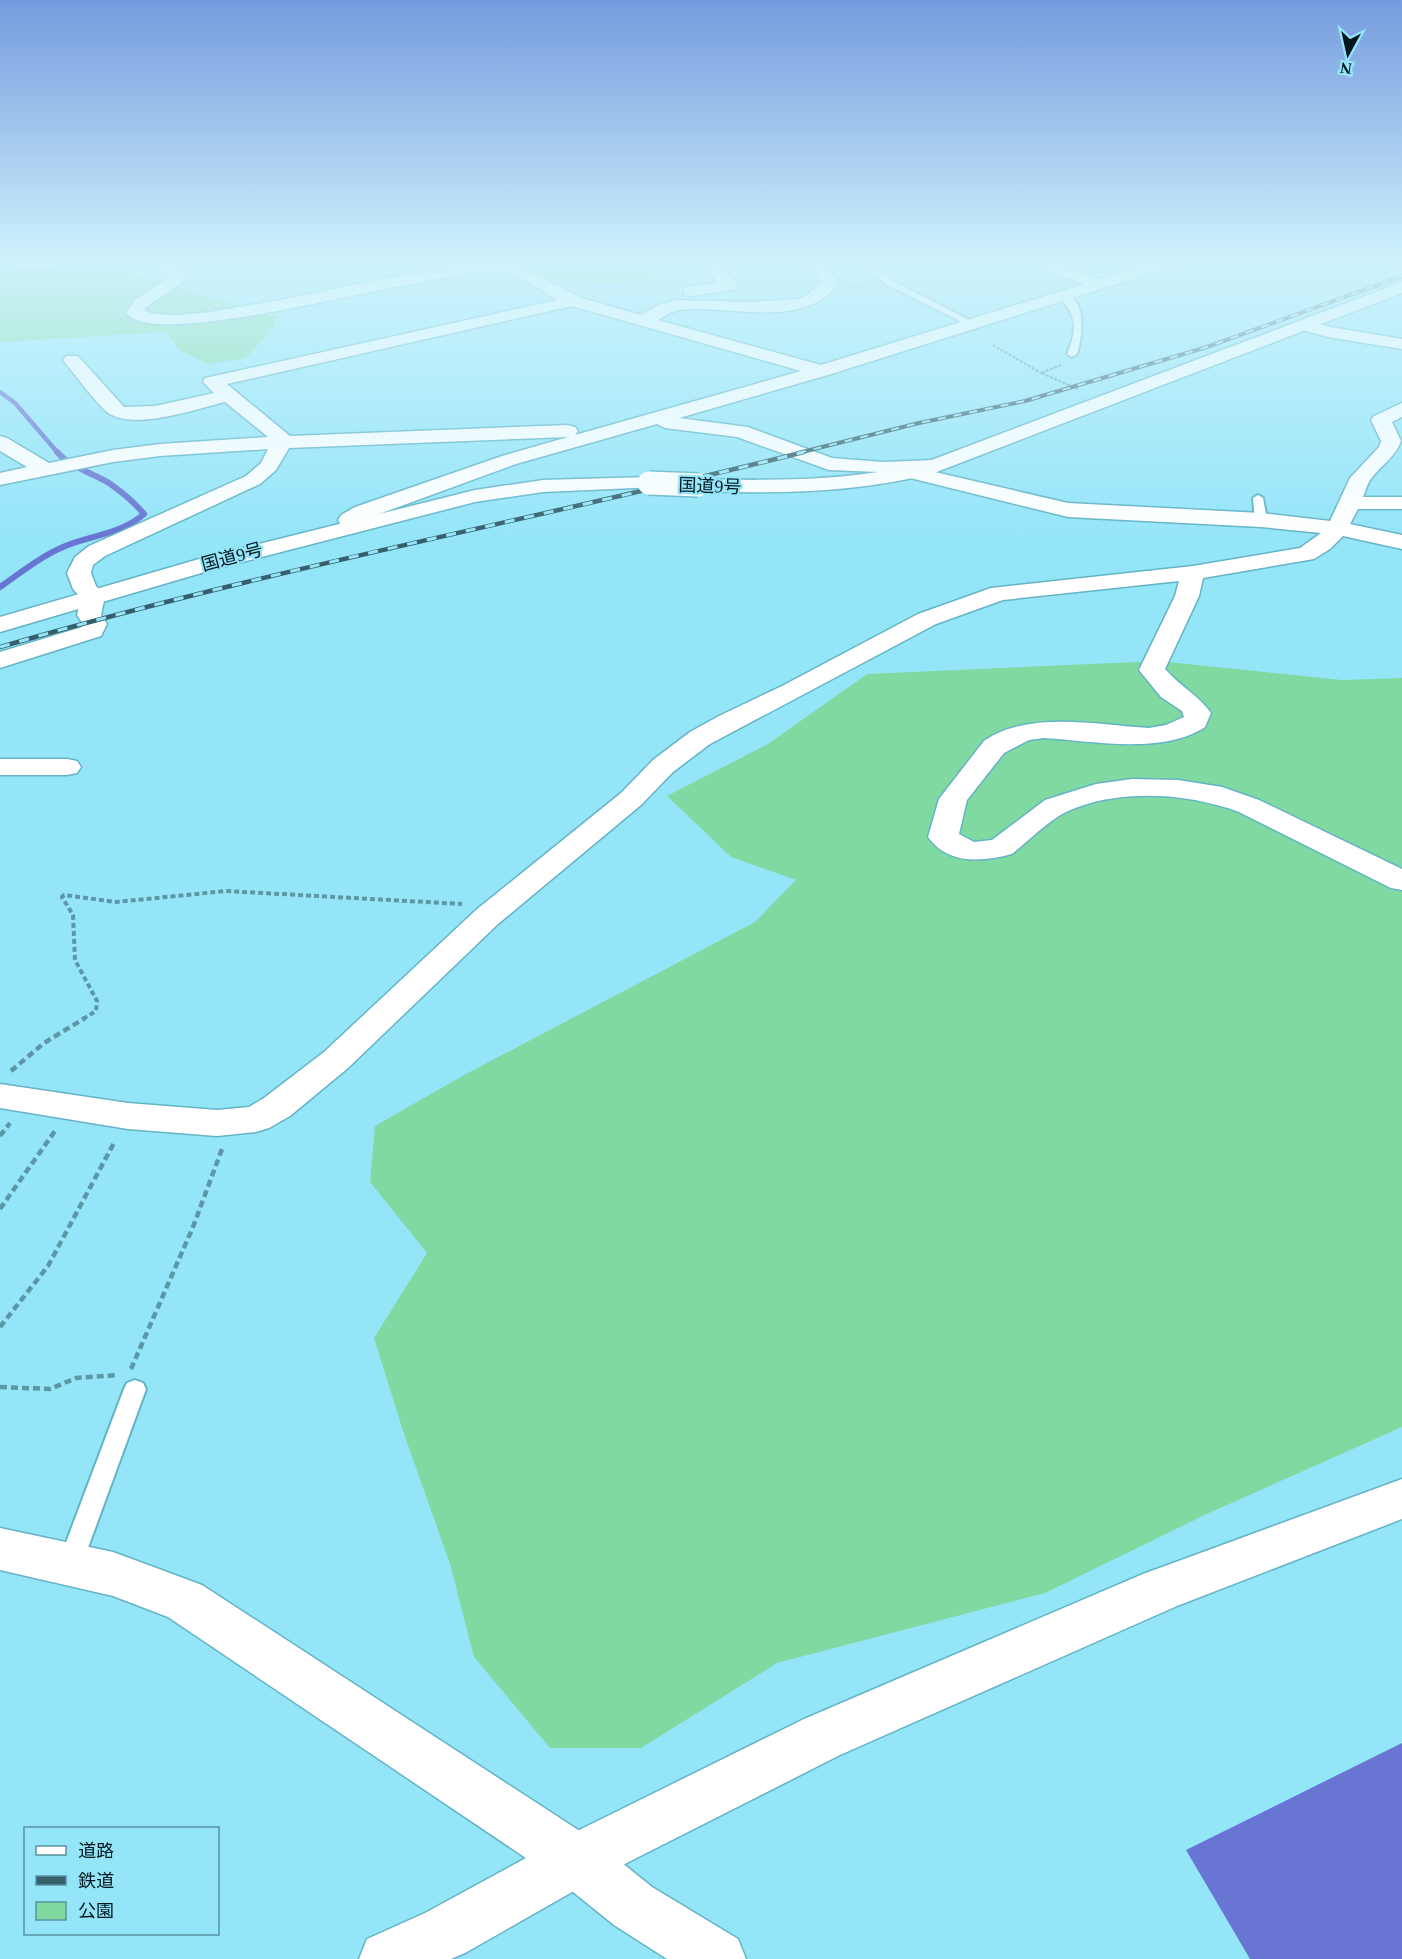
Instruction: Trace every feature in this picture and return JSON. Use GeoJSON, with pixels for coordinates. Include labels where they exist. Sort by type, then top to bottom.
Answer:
{"type":"FeatureCollection","features":[{"type":"Feature","properties":{"kind":"main road"},"geometry":{"type":"LineString","coordinates":[[0,660],[92,631],[95,624],[89,615],[93,596],[85,589],[79,573],[79,568],[90,557],[253,480],[269,466],[282,438],[212,382],[344,352]]}},
{"type":"Feature","properties":{"kind":"main road"},"geometry":{"type":"LineString","coordinates":[[754,352],[820,371]]}},
{"type":"Feature","properties":{"kind":"main road"},"geometry":{"type":"LineString","coordinates":[[352,526],[349,520],[363,512],[468,473],[880,352]]}},
{"type":"Feature","properties":{"kind":"main road","name":"国道9号"},"geometry":{"type":"LineString","coordinates":[[0,625],[93,596],[352,526],[475,496],[519,489],[578,484],[821,486],[891,479],[941,465],[1233,352]]}},
{"type":"Feature","properties":{"kind":"main road"},"geometry":{"type":"LineString","coordinates":[[72,360],[122,414],[143,414],[256,392]]}},
{"type":"Feature","properties":{"kind":"main road"},"geometry":{"type":"LineString","coordinates":[[3,1086],[71,1109],[128,1116],[232,1123],[256,1119],[277,1107],[336,1060],[405,993],[502,905],[630,799],[663,766],[700,738],[927,619],[957,606],[999,593],[1193,573],[1306,554],[1325,544],[1337,528],[1361,477],[1389,449],[1391,441],[1381,420],[1402,409]]}},
{"type":"Feature","properties":{"kind":"main road"},"geometry":{"type":"LineString","coordinates":[[651,420],[741,432],[829,464],[884,468],[941,465]]}},
{"type":"Feature","properties":{"kind":"main road"},"geometry":{"type":"LineString","coordinates":[[0,479],[113,456],[160,450],[282,442],[621,428]]}},
{"type":"Feature","properties":{"kind":"main road"},"geometry":{"type":"LineString","coordinates":[[0,442],[46,470]]}},
{"type":"Feature","properties":{"kind":"main road"},"geometry":{"type":"LineString","coordinates":[[913,473],[1068,510],[1259,509],[1402,542]]}},
{"type":"Feature","properties":{"kind":"main road"},"geometry":{"type":"LineString","coordinates":[[1350,503],[1402,503]]}},
{"type":"Feature","properties":{"kind":"main road"},"geometry":{"type":"LineString","coordinates":[[1193,573],[1187,596],[1152,670],[1170,691],[1191,705],[1198,713],[1196,721],[1184,730],[1149,736],[1044,730],[1024,732],[1004,740],[994,747],[953,799],[943,837],[969,852],[1001,848],[1055,806],[1096,793],[1132,788],[1178,789],[1222,796],[1249,806],[1402,881]]}},
{"type":"Feature","properties":{"kind":"main road"},"geometry":{"type":"LineString","coordinates":[[0,767],[67,767]]}},
{"type":"Feature","properties":{"kind":"main road"},"geometry":{"type":"LineString","coordinates":[[387,1959],[445,1933],[576,1860],[844,1728],[1160,1590],[1402,1499]]}},
{"type":"Feature","properties":{"kind":"main road"},"geometry":{"type":"LineString","coordinates":[[0,1549],[113,1574],[185,1601],[576,1860],[633,1906],[718,1959]]}},
{"type":"Feature","properties":{"kind":"lane"},"geometry":{"type":"LineString","coordinates":[[70,1564],[132,1382]]}},
{"type":"Feature","properties":{"kind":"path"},"geometry":{"type":"LineString","coordinates":[[1006,352],[1041,373],[1080,390]]}},
{"type":"Feature","properties":{"kind":"path"},"geometry":{"type":"LineString","coordinates":[[1041,373],[1057,367],[1072,354]]}},
{"type":"Feature","properties":{"kind":"path"},"geometry":{"type":"LineString","coordinates":[[3,1086],[45,1043],[96,1011],[97,1001],[75,960],[73,915],[62,897],[64,895],[116,903],[226,891],[502,905]]}},
{"type":"Feature","properties":{"kind":"path"},"geometry":{"type":"LineString","coordinates":[[0,1209],[71,1109]]}},
{"type":"Feature","properties":{"kind":"path"},"geometry":{"type":"LineString","coordinates":[[0,1327],[48,1266],[128,1116]]}},
{"type":"Feature","properties":{"kind":"path"},"geometry":{"type":"LineString","coordinates":[[0,1387],[50,1389],[76,1378],[132,1382],[232,1123]]}},
{"type":"Feature","properties":{"kind":"green space"},"geometry":{"type":"Polygon","coordinates":[[[184,352],[251,352],[246,358],[208,364],[184,352]]]}},
{"type":"Feature","properties":{"kind":"green space"},"geometry":{"type":"Polygon","coordinates":[[[1158,661],[1342,680],[1402,678],[1402,1427],[1209,1513],[1045,1593],[777,1663],[641,1748],[550,1748],[474,1657],[450,1564],[404,1434],[374,1338],[427,1253],[370,1182],[375,1126],[466,1074],[755,922],[796,880],[731,857],[667,796],[768,744],[867,674],[1158,661]]]}},
{"type":"Feature","properties":{"kind":"water"},"geometry":{"type":"Polygon","coordinates":[[[1402,1743],[1402,1959],[1250,1959],[1186,1850],[1402,1743]]]}},
{"type":"Feature","properties":{"kind":"waterway"},"geometry":{"type":"LineString","coordinates":[[0,392],[15,403],[57,452]]}},
{"type":"Feature","properties":{"kind":"waterway"},"geometry":{"type":"LineString","coordinates":[[0,587],[30,565],[55,551],[73,543],[115,531],[144,514],[114,486],[75,466],[57,452]]}},
{"type":"Feature","properties":{"kind":"railway"},"geometry":{"type":"LineString","coordinates":[[798,453],[919,423],[1025,401],[1189,352]]}},
{"type":"Feature","properties":{"kind":"railway"},"geometry":{"type":"LineString","coordinates":[[0,647],[200,593],[804,452]]}}]}
